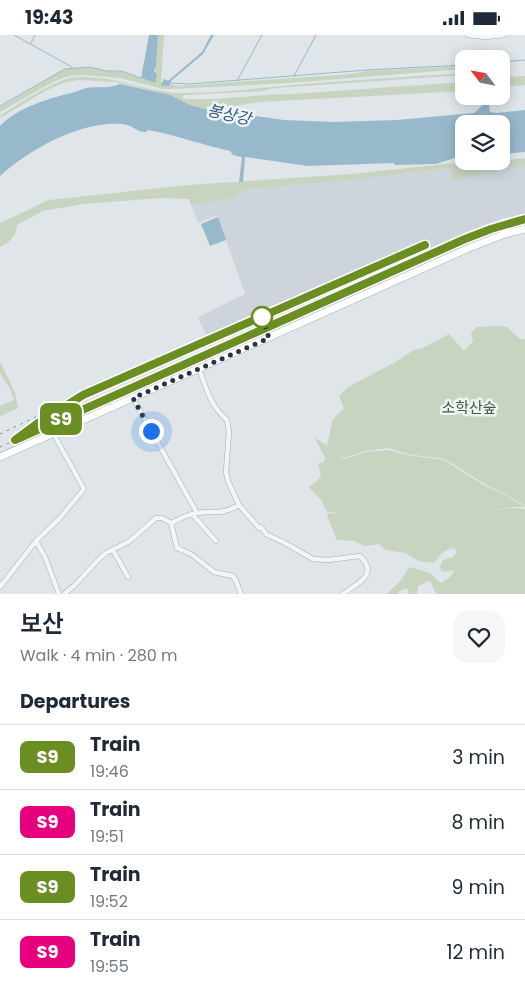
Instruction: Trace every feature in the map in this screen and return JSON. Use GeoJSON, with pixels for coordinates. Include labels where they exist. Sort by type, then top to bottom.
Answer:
{"type":"FeatureCollection","features":[{"type":"Feature","properties":{"kind":"main road"},"geometry":{"type":"LineString","coordinates":[[0,457],[482,243],[525,229]]}},
{"type":"Feature","properties":{"kind":"street"},"geometry":{"type":"LineString","coordinates":[[468,35],[485,37],[504,35]]}},
{"type":"Feature","properties":{"kind":"street"},"geometry":{"type":"LineString","coordinates":[[199,368],[213,405],[218,413],[227,420],[229,432],[226,472],[239,505],[266,534],[313,559],[328,560],[360,556],[367,564],[368,574],[365,579],[343,594]]}},
{"type":"Feature","properties":{"kind":"street"},"geometry":{"type":"LineString","coordinates":[[133,398],[195,513],[216,541]]}},
{"type":"Feature","properties":{"kind":"street"},"geometry":{"type":"LineString","coordinates":[[0,587],[36,541],[59,519],[84,489],[54,433]]}},
{"type":"Feature","properties":{"kind":"street"},"geometry":{"type":"LineString","coordinates":[[171,523],[195,513],[221,513],[239,505]]}},
{"type":"Feature","properties":{"kind":"street"},"geometry":{"type":"LineString","coordinates":[[64,594],[100,558],[134,538],[156,517],[171,523]]}},
{"type":"Feature","properties":{"kind":"street"},"geometry":{"type":"LineString","coordinates":[[171,523],[177,548],[191,554],[214,572],[232,576],[241,594]]}},
{"type":"Feature","properties":{"kind":"street"},"geometry":{"type":"LineString","coordinates":[[36,541],[45,557],[59,594]]}},
{"type":"Feature","properties":{"kind":"street"},"geometry":{"type":"LineString","coordinates":[[113,550],[128,577]]}},
{"type":"Feature","properties":{"kind":"shaded area"},"geometry":{"type":"Polygon","coordinates":[[[525,161],[525,214],[504,218],[469,231],[210,343],[198,317],[245,294],[217,215],[198,223],[191,205],[235,198],[241,190],[353,180],[455,168],[455,170],[510,170],[510,162],[525,161]]]}},
{"type":"Feature","properties":{"kind":"green space"},"geometry":{"type":"Polygon","coordinates":[[[158,35],[164,35],[161,82],[178,86],[352,74],[367,71],[455,66],[455,70],[289,83],[173,89],[163,89],[120,78],[83,75],[68,76],[53,82],[0,112],[0,107],[65,69],[84,67],[121,72],[155,83],[158,35]]]}},
{"type":"Feature","properties":{"kind":"green space"},"geometry":{"type":"Polygon","coordinates":[[[455,74],[455,76],[275,88],[262,91],[185,95],[182,97],[184,99],[212,99],[455,83],[455,91],[259,102],[235,106],[207,106],[206,109],[190,105],[170,95],[116,82],[77,80],[63,83],[45,91],[0,118],[0,116],[35,94],[70,78],[99,78],[155,90],[183,93],[455,74]]]}},
{"type":"Feature","properties":{"kind":"green space"},"geometry":{"type":"Polygon","coordinates":[[[525,76],[525,85],[510,86],[510,77],[525,76]]]}},
{"type":"Feature","properties":{"kind":"green space"},"geometry":{"type":"Polygon","coordinates":[[[525,158],[525,166],[510,167],[510,160],[525,158]]]}},
{"type":"Feature","properties":{"kind":"green space"},"geometry":{"type":"Polygon","coordinates":[[[454,163],[455,170],[495,170],[454,181],[450,168],[353,180],[241,190],[235,198],[191,205],[189,199],[161,198],[83,204],[43,211],[17,225],[12,238],[0,247],[0,223],[49,200],[189,185],[352,174],[454,163]]]}},
{"type":"Feature","properties":{"kind":"green space","name":"소학산숲"},"geometry":{"type":"Polygon","coordinates":[[[477,327],[507,327],[520,339],[525,339],[525,506],[502,492],[486,485],[445,459],[407,454],[388,448],[366,451],[344,458],[332,450],[344,459],[366,452],[388,450],[407,455],[444,460],[485,486],[502,493],[525,507],[512,507],[492,511],[512,508],[525,509],[525,594],[436,594],[430,580],[418,586],[417,594],[409,594],[407,588],[399,591],[398,594],[386,594],[399,582],[409,567],[430,573],[441,583],[451,576],[454,570],[441,571],[440,567],[443,560],[453,557],[457,552],[454,548],[447,550],[434,563],[419,561],[405,553],[386,550],[379,544],[365,546],[354,541],[337,540],[327,513],[340,514],[326,511],[322,501],[309,487],[321,476],[318,464],[324,462],[325,458],[315,438],[331,448],[327,445],[333,419],[344,408],[339,396],[348,387],[394,363],[414,350],[423,348],[449,334],[464,351],[473,341],[471,333],[477,327]]]}},
{"type":"Feature","properties":{"kind":"green space"},"geometry":{"type":"Polygon","coordinates":[[[0,361],[15,393],[18,408],[0,416],[0,406],[14,400],[10,389],[0,373],[0,361]]]}},
{"type":"Feature","properties":{"kind":"water"},"geometry":{"type":"Polygon","coordinates":[[[149,35],[158,35],[154,71],[157,75],[155,83],[141,78],[149,35]]]}},
{"type":"Feature","properties":{"kind":"water"},"geometry":{"type":"Polygon","coordinates":[[[211,35],[214,35],[203,54],[171,81],[170,85],[161,85],[164,79],[168,81],[202,52],[211,35]]]}},
{"type":"Feature","properties":{"kind":"water","name":"봉상강"},"geometry":{"type":"Polygon","coordinates":[[[120,84],[170,95],[190,105],[206,109],[284,120],[334,122],[397,120],[474,113],[483,105],[489,105],[490,112],[497,113],[525,110],[525,152],[510,153],[510,115],[455,115],[455,158],[436,164],[395,165],[393,163],[308,166],[245,157],[243,182],[239,182],[242,157],[233,155],[230,151],[158,132],[148,130],[143,132],[122,124],[106,124],[89,127],[56,139],[26,156],[0,176],[0,126],[7,119],[25,108],[55,97],[86,88],[120,84]]]}},
{"type":"Feature","properties":{"kind":"water"},"geometry":{"type":"Polygon","coordinates":[[[218,217],[226,240],[210,246],[201,224],[218,217]]]}},
{"type":"Feature","properties":{"kind":"waterway"},"geometry":{"type":"LineString","coordinates":[[14,35],[72,67]]}},
{"type":"Feature","properties":{"kind":"waterway"},"geometry":{"type":"LineString","coordinates":[[31,43],[35,35]]}},
{"type":"Feature","properties":{"kind":"waterway"},"geometry":{"type":"LineString","coordinates":[[237,81],[262,35]]}},
{"type":"Feature","properties":{"kind":"waterway"},"geometry":{"type":"LineString","coordinates":[[294,76],[316,35]]}},
{"type":"Feature","properties":{"kind":"waterway"},"geometry":{"type":"LineString","coordinates":[[510,61],[525,60]]}},
{"type":"Feature","properties":{"kind":"waterway"},"geometry":{"type":"LineString","coordinates":[[171,83],[189,84],[367,70],[455,65]]}},
{"type":"Feature","properties":{"kind":"waterway"},"geometry":{"type":"LineString","coordinates":[[0,106],[65,69],[89,67],[107,71],[121,71],[141,78]]}},
{"type":"Feature","properties":{"kind":"railway"},"geometry":{"type":"LineString","coordinates":[[0,447],[465,239],[491,228],[525,220]]}},
{"type":"Feature","properties":{"kind":"railway"},"geometry":{"type":"LineString","coordinates":[[35,425],[83,395],[425,244]]}},
{"type":"Feature","properties":{"kind":"railway"},"geometry":{"type":"LineString","coordinates":[[0,434],[42,414]]}},
{"type":"Feature","properties":{"kind":"train","name":"S9"},"geometry":{"type":"LineString","coordinates":[[425,245],[83,395],[15,440],[465,239],[511,222],[525,219]]}},
{"type":"Feature","properties":{"kind":"route"},"geometry":{"type":"LineString","coordinates":[[151,431],[133,398],[269,338],[262,317]]}}]}
